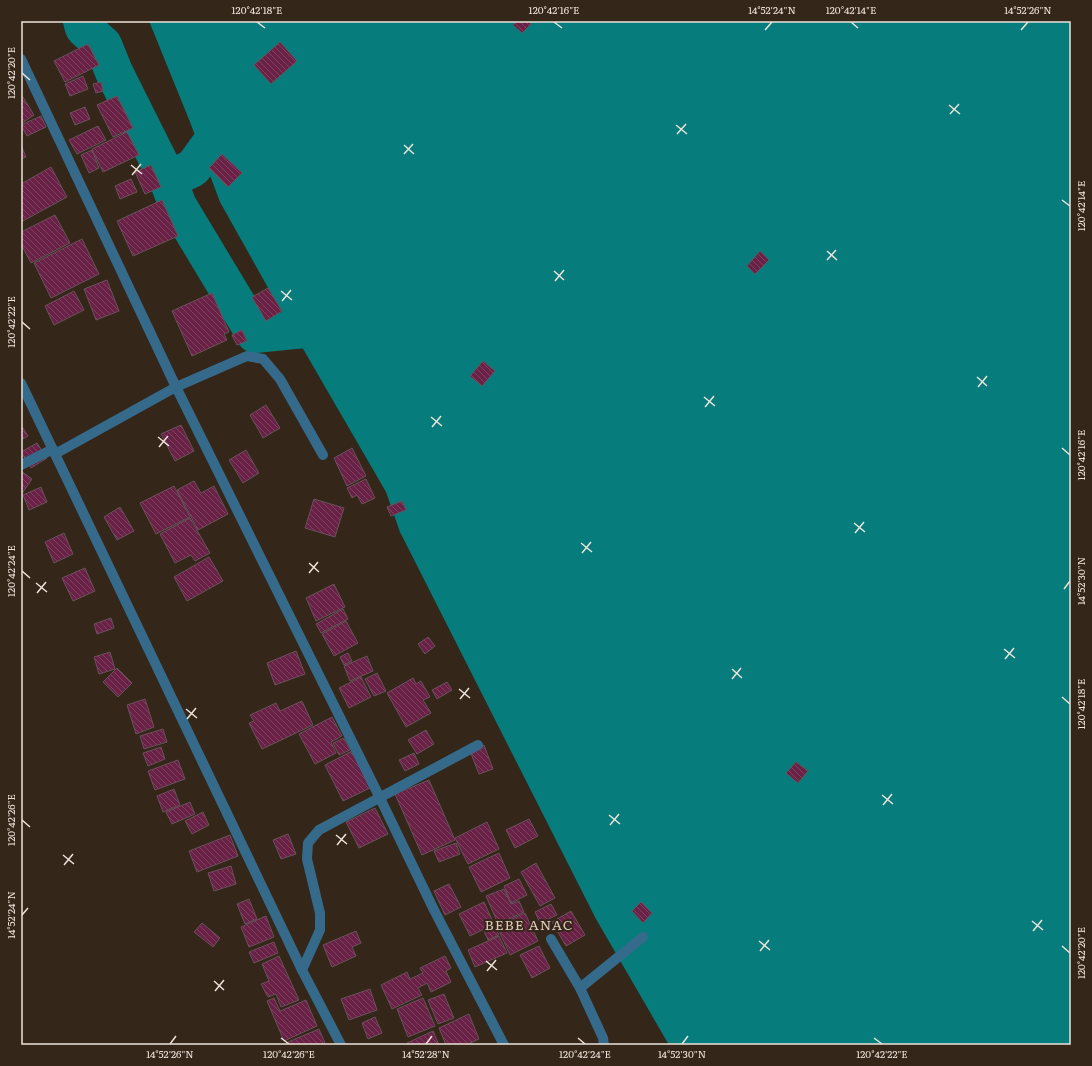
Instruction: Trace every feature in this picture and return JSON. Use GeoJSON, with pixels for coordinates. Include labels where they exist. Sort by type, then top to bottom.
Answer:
{"type":"FeatureCollection","features":[{"type":"Feature","properties":{"kind":"street"},"geometry":{"type":"LineString","coordinates":[[21,59],[176,387],[434,910],[504,1045]]}},
{"type":"Feature","properties":{"kind":"street"},"geometry":{"type":"LineString","coordinates":[[21,465],[54,452],[176,387],[247,356],[263,359],[280,379],[323,455]]}},
{"type":"Feature","properties":{"kind":"street"},"geometry":{"type":"LineString","coordinates":[[21,383],[302,970],[341,1045]]}},
{"type":"Feature","properties":{"kind":"street"},"geometry":{"type":"LineString","coordinates":[[302,970],[320,930],[320,914],[307,859],[308,843],[318,830],[379,796],[478,745]]}},
{"type":"Feature","properties":{"kind":"street"},"geometry":{"type":"LineString","coordinates":[[580,988],[643,937]]}},
{"type":"Feature","properties":{"kind":"street"},"geometry":{"type":"LineString","coordinates":[[551,939],[580,988],[603,1038],[604,1045]]}},
{"type":"Feature","properties":{"kind":"water"},"geometry":{"type":"Polygon","coordinates":[[[149,21],[1071,21],[1071,1045],[669,1045],[596,919],[400,532],[386,492],[220,202],[190,122],[149,21]]]}},
{"type":"Feature","properties":{"kind":"building"},"geometry":{"type":"Polygon","coordinates":[[[517,21],[529,21],[531,24],[522,33],[513,25],[517,21]]]}},
{"type":"Feature","properties":{"kind":"building"},"geometry":{"type":"Polygon","coordinates":[[[280,42],[297,61],[271,84],[254,65],[280,42]]]}},
{"type":"Feature","properties":{"kind":"building"},"geometry":{"type":"Polygon","coordinates":[[[88,44],[99,65],[65,82],[54,61],[88,44]]]}},
{"type":"Feature","properties":{"kind":"building"},"geometry":{"type":"Polygon","coordinates":[[[83,76],[88,89],[70,96],[65,84],[83,76]]]}},
{"type":"Feature","properties":{"kind":"building"},"geometry":{"type":"Polygon","coordinates":[[[101,82],[103,91],[96,93],[93,84],[101,82]]]}},
{"type":"Feature","properties":{"kind":"building"},"geometry":{"type":"Polygon","coordinates":[[[21,94],[34,115],[22,123],[21,121],[21,94]]]}},
{"type":"Feature","properties":{"kind":"building"},"geometry":{"type":"Polygon","coordinates":[[[117,96],[133,128],[113,137],[97,105],[117,96]]]}},
{"type":"Feature","properties":{"kind":"building"},"geometry":{"type":"Polygon","coordinates":[[[85,107],[90,119],[75,125],[70,113],[85,107]]]}},
{"type":"Feature","properties":{"kind":"building"},"geometry":{"type":"Polygon","coordinates":[[[41,116],[46,127],[27,136],[21,125],[41,116]]]}},
{"type":"Feature","properties":{"kind":"building"},"geometry":{"type":"Polygon","coordinates":[[[98,126],[106,140],[77,154],[69,140],[98,126]]]}},
{"type":"Feature","properties":{"kind":"building"},"geometry":{"type":"Polygon","coordinates":[[[127,132],[139,155],[103,172],[92,149],[127,132]]]}},
{"type":"Feature","properties":{"kind":"building"},"geometry":{"type":"Polygon","coordinates":[[[21,145],[26,157],[21,159],[21,145]]]}},
{"type":"Feature","properties":{"kind":"building"},"geometry":{"type":"Polygon","coordinates":[[[92,150],[99,168],[89,173],[81,155],[92,150]]]}},
{"type":"Feature","properties":{"kind":"building"},"geometry":{"type":"Polygon","coordinates":[[[222,154],[242,173],[228,187],[209,168],[222,154]]]}},
{"type":"Feature","properties":{"kind":"building"},"geometry":{"type":"Polygon","coordinates":[[[151,165],[161,187],[145,194],[135,172],[151,165]]]}},
{"type":"Feature","properties":{"kind":"building"},"geometry":{"type":"Polygon","coordinates":[[[51,167],[67,197],[21,222],[21,184],[51,167]]]}},
{"type":"Feature","properties":{"kind":"building"},"geometry":{"type":"Polygon","coordinates":[[[131,179],[137,192],[120,199],[115,186],[131,179]]]}},
{"type":"Feature","properties":{"kind":"building"},"geometry":{"type":"Polygon","coordinates":[[[162,200],[178,236],[133,256],[117,221],[162,200]]]}},
{"type":"Feature","properties":{"kind":"building"},"geometry":{"type":"Polygon","coordinates":[[[55,215],[70,243],[31,263],[21,244],[21,232],[55,215]]]}},
{"type":"Feature","properties":{"kind":"building"},"geometry":{"type":"Polygon","coordinates":[[[82,239],[99,274],[51,298],[34,263],[82,239]]]}},
{"type":"Feature","properties":{"kind":"building"},"geometry":{"type":"Polygon","coordinates":[[[760,251],[769,260],[755,274],[747,266],[760,251]]]}},
{"type":"Feature","properties":{"kind":"building"},"geometry":{"type":"Polygon","coordinates":[[[107,280],[119,311],[96,320],[84,289],[107,280]]]}},
{"type":"Feature","properties":{"kind":"building"},"geometry":{"type":"Polygon","coordinates":[[[268,288],[282,311],[266,321],[252,297],[268,288]]]}},
{"type":"Feature","properties":{"kind":"building"},"geometry":{"type":"Polygon","coordinates":[[[74,291],[84,310],[54,325],[45,306],[74,291]]]}},
{"type":"Feature","properties":{"kind":"building"},"geometry":{"type":"Polygon","coordinates":[[[212,293],[229,332],[224,334],[227,340],[192,356],[172,311],[212,293]]]}},
{"type":"Feature","properties":{"kind":"building"},"geometry":{"type":"Polygon","coordinates":[[[242,330],[247,341],[237,345],[232,335],[242,330]]]}},
{"type":"Feature","properties":{"kind":"building"},"geometry":{"type":"Polygon","coordinates":[[[483,361],[495,371],[482,386],[470,376],[483,361]]]}},
{"type":"Feature","properties":{"kind":"building"},"geometry":{"type":"Polygon","coordinates":[[[266,405],[280,428],[263,438],[250,415],[266,405]]]}},
{"type":"Feature","properties":{"kind":"building"},"geometry":{"type":"Polygon","coordinates":[[[21,425],[28,436],[21,440],[21,425]]]}},
{"type":"Feature","properties":{"kind":"building"},"geometry":{"type":"Polygon","coordinates":[[[181,425],[194,451],[175,461],[161,434],[181,425]]]}},
{"type":"Feature","properties":{"kind":"building"},"geometry":{"type":"Polygon","coordinates":[[[37,443],[47,458],[31,468],[21,452],[37,443]]]}},
{"type":"Feature","properties":{"kind":"building"},"geometry":{"type":"Polygon","coordinates":[[[352,448],[366,476],[347,486],[334,458],[352,448]]]}},
{"type":"Feature","properties":{"kind":"building"},"geometry":{"type":"Polygon","coordinates":[[[246,450],[259,473],[243,483],[229,460],[246,450]]]}},
{"type":"Feature","properties":{"kind":"building"},"geometry":{"type":"Polygon","coordinates":[[[21,471],[32,479],[21,495],[21,471]]]}},
{"type":"Feature","properties":{"kind":"building"},"geometry":{"type":"Polygon","coordinates":[[[366,479],[375,498],[362,504],[357,495],[352,498],[347,488],[366,479]]]}},
{"type":"Feature","properties":{"kind":"building"},"geometry":{"type":"Polygon","coordinates":[[[194,481],[201,493],[214,486],[228,514],[198,530],[177,490],[194,481]]]}},
{"type":"Feature","properties":{"kind":"building"},"geometry":{"type":"Polygon","coordinates":[[[174,486],[190,517],[156,534],[140,503],[174,486]]]}},
{"type":"Feature","properties":{"kind":"building"},"geometry":{"type":"Polygon","coordinates":[[[41,487],[47,502],[29,510],[23,495],[41,487]]]}},
{"type":"Feature","properties":{"kind":"building"},"geometry":{"type":"Polygon","coordinates":[[[314,499],[344,508],[335,537],[305,528],[314,499]]]}},
{"type":"Feature","properties":{"kind":"building"},"geometry":{"type":"Polygon","coordinates":[[[402,501],[406,510],[391,516],[387,507],[402,501]]]}},
{"type":"Feature","properties":{"kind":"building"},"geometry":{"type":"Polygon","coordinates":[[[120,507],[134,531],[117,540],[104,517],[120,507]]]}},
{"type":"Feature","properties":{"kind":"building"},"geometry":{"type":"Polygon","coordinates":[[[190,518],[210,553],[195,561],[191,555],[175,563],[160,534],[190,518]]]}},
{"type":"Feature","properties":{"kind":"building"},"geometry":{"type":"Polygon","coordinates":[[[64,533],[73,554],[54,563],[45,542],[64,533]]]}},
{"type":"Feature","properties":{"kind":"building"},"geometry":{"type":"Polygon","coordinates":[[[209,557],[223,581],[187,601],[174,577],[209,557]]]}},
{"type":"Feature","properties":{"kind":"building"},"geometry":{"type":"Polygon","coordinates":[[[85,568],[95,591],[73,601],[62,578],[85,568]]]}},
{"type":"Feature","properties":{"kind":"building"},"geometry":{"type":"Polygon","coordinates":[[[334,584],[345,607],[316,621],[306,598],[334,584]]]}},
{"type":"Feature","properties":{"kind":"building"},"geometry":{"type":"Polygon","coordinates":[[[343,609],[348,619],[321,633],[316,624],[343,609]]]}},
{"type":"Feature","properties":{"kind":"building"},"geometry":{"type":"Polygon","coordinates":[[[111,618],[114,628],[97,634],[94,624],[111,618]]]}},
{"type":"Feature","properties":{"kind":"building"},"geometry":{"type":"Polygon","coordinates":[[[346,621],[358,643],[334,656],[322,634],[346,621]]]}},
{"type":"Feature","properties":{"kind":"building"},"geometry":{"type":"Polygon","coordinates":[[[428,637],[435,646],[425,654],[418,644],[428,637]]]}},
{"type":"Feature","properties":{"kind":"building"},"geometry":{"type":"Polygon","coordinates":[[[296,651],[305,674],[275,685],[267,663],[296,651]]]}},
{"type":"Feature","properties":{"kind":"building"},"geometry":{"type":"Polygon","coordinates":[[[110,652],[115,669],[99,674],[94,657],[110,652]]]}},
{"type":"Feature","properties":{"kind":"building"},"geometry":{"type":"Polygon","coordinates":[[[348,653],[352,661],[344,665],[340,657],[348,653]]]}},
{"type":"Feature","properties":{"kind":"building"},"geometry":{"type":"Polygon","coordinates":[[[367,656],[373,671],[350,681],[344,666],[367,656]]]}},
{"type":"Feature","properties":{"kind":"building"},"geometry":{"type":"Polygon","coordinates":[[[117,668],[132,683],[118,697],[103,682],[117,668]]]}},
{"type":"Feature","properties":{"kind":"building"},"geometry":{"type":"Polygon","coordinates":[[[377,673],[386,691],[374,696],[365,679],[377,673]]]}},
{"type":"Feature","properties":{"kind":"building"},"geometry":{"type":"Polygon","coordinates":[[[361,677],[371,697],[349,708],[339,688],[361,677]]]}},
{"type":"Feature","properties":{"kind":"building"},"geometry":{"type":"Polygon","coordinates":[[[413,678],[416,684],[421,681],[430,697],[423,700],[431,713],[406,727],[387,693],[413,678]]]}},
{"type":"Feature","properties":{"kind":"building"},"geometry":{"type":"Polygon","coordinates":[[[447,682],[452,690],[437,699],[432,690],[447,682]]]}},
{"type":"Feature","properties":{"kind":"building"},"geometry":{"type":"Polygon","coordinates":[[[145,699],[154,727],[136,734],[127,705],[145,699]]]}},
{"type":"Feature","properties":{"kind":"building"},"geometry":{"type":"Polygon","coordinates":[[[302,701],[313,725],[262,749],[249,723],[254,721],[250,715],[276,703],[280,711],[302,701]]]}},
{"type":"Feature","properties":{"kind":"building"},"geometry":{"type":"Polygon","coordinates":[[[332,717],[342,736],[331,742],[336,753],[315,764],[299,734],[332,717]]]}},
{"type":"Feature","properties":{"kind":"building"},"geometry":{"type":"Polygon","coordinates":[[[163,729],[167,742],[144,749],[140,736],[163,729]]]}},
{"type":"Feature","properties":{"kind":"building"},"geometry":{"type":"Polygon","coordinates":[[[426,730],[434,744],[417,754],[408,740],[426,730]]]}},
{"type":"Feature","properties":{"kind":"building"},"geometry":{"type":"Polygon","coordinates":[[[344,738],[350,750],[339,755],[333,743],[344,738]]]}},
{"type":"Feature","properties":{"kind":"building"},"geometry":{"type":"Polygon","coordinates":[[[484,745],[493,769],[479,774],[470,751],[484,745]]]}},
{"type":"Feature","properties":{"kind":"building"},"geometry":{"type":"Polygon","coordinates":[[[161,747],[165,759],[148,766],[143,753],[161,747]]]}},
{"type":"Feature","properties":{"kind":"building"},"geometry":{"type":"Polygon","coordinates":[[[352,751],[370,788],[343,801],[325,765],[352,751]]]}},
{"type":"Feature","properties":{"kind":"building"},"geometry":{"type":"Polygon","coordinates":[[[414,753],[419,764],[405,771],[399,760],[414,753]]]}},
{"type":"Feature","properties":{"kind":"building"},"geometry":{"type":"Polygon","coordinates":[[[178,760],[185,779],[155,790],[148,771],[178,760]]]}},
{"type":"Feature","properties":{"kind":"building"},"geometry":{"type":"Polygon","coordinates":[[[796,762],[808,771],[798,783],[786,773],[796,762]]]}},
{"type":"Feature","properties":{"kind":"building"},"geometry":{"type":"Polygon","coordinates":[[[429,780],[455,840],[422,855],[395,794],[429,780]]]}},
{"type":"Feature","properties":{"kind":"building"},"geometry":{"type":"Polygon","coordinates":[[[174,789],[180,805],[163,812],[157,796],[174,789]]]}},
{"type":"Feature","properties":{"kind":"building"},"geometry":{"type":"Polygon","coordinates":[[[190,802],[195,814],[172,824],[166,812],[190,802]]]}},
{"type":"Feature","properties":{"kind":"building"},"geometry":{"type":"Polygon","coordinates":[[[375,808],[388,834],[359,848],[346,822],[375,808]]]}},
{"type":"Feature","properties":{"kind":"building"},"geometry":{"type":"Polygon","coordinates":[[[203,812],[209,825],[192,834],[185,821],[203,812]]]}},
{"type":"Feature","properties":{"kind":"building"},"geometry":{"type":"Polygon","coordinates":[[[529,819],[538,836],[515,848],[506,830],[529,819]]]}},
{"type":"Feature","properties":{"kind":"building"},"geometry":{"type":"Polygon","coordinates":[[[487,822],[499,849],[468,864],[455,838],[487,822]]]}},
{"type":"Feature","properties":{"kind":"building"},"geometry":{"type":"Polygon","coordinates":[[[288,834],[296,854],[281,859],[273,840],[288,834]]]}},
{"type":"Feature","properties":{"kind":"building"},"geometry":{"type":"Polygon","coordinates":[[[230,835],[238,856],[197,872],[189,851],[230,835]]]}},
{"type":"Feature","properties":{"kind":"building"},"geometry":{"type":"Polygon","coordinates":[[[456,843],[460,854],[439,862],[434,851],[456,843]]]}},
{"type":"Feature","properties":{"kind":"building"},"geometry":{"type":"Polygon","coordinates":[[[499,853],[510,878],[481,892],[469,867],[499,853]]]}},
{"type":"Feature","properties":{"kind":"building"},"geometry":{"type":"Polygon","coordinates":[[[536,863],[555,898],[540,906],[521,872],[536,863]]]}},
{"type":"Feature","properties":{"kind":"building"},"geometry":{"type":"Polygon","coordinates":[[[231,866],[236,884],[214,891],[208,873],[231,866]]]}},
{"type":"Feature","properties":{"kind":"building"},"geometry":{"type":"Polygon","coordinates":[[[519,879],[527,895],[511,903],[504,886],[519,879]]]}},
{"type":"Feature","properties":{"kind":"building"},"geometry":{"type":"Polygon","coordinates":[[[449,884],[461,907],[445,915],[434,891],[449,884]]]}},
{"type":"Feature","properties":{"kind":"building"},"geometry":{"type":"Polygon","coordinates":[[[504,889],[511,904],[519,901],[524,912],[498,924],[486,896],[504,889]]]}},
{"type":"Feature","properties":{"kind":"building"},"geometry":{"type":"Polygon","coordinates":[[[249,899],[257,919],[245,924],[237,904],[249,899]]]}},
{"type":"Feature","properties":{"kind":"building"},"geometry":{"type":"Polygon","coordinates":[[[484,902],[494,924],[470,936],[459,914],[484,902]]]}},
{"type":"Feature","properties":{"kind":"building"},"geometry":{"type":"Polygon","coordinates":[[[641,902],[652,913],[643,923],[632,911],[641,902]]]}},
{"type":"Feature","properties":{"kind":"building"},"geometry":{"type":"Polygon","coordinates":[[[551,904],[557,915],[540,923],[535,912],[551,904]]]}},
{"type":"Feature","properties":{"kind":"building"},"geometry":{"type":"Polygon","coordinates":[[[571,911],[585,935],[566,946],[552,922],[571,911]]]}},
{"type":"Feature","properties":{"kind":"building"},"geometry":{"type":"Polygon","coordinates":[[[525,913],[538,941],[510,955],[497,926],[525,913]]]}},
{"type":"Feature","properties":{"kind":"building"},"geometry":{"type":"Polygon","coordinates":[[[266,916],[274,937],[249,947],[241,927],[266,916]]]}},
{"type":"Feature","properties":{"kind":"building"},"geometry":{"type":"Polygon","coordinates":[[[202,923],[220,938],[213,947],[194,932],[202,923]]]}},
{"type":"Feature","properties":{"kind":"building"},"geometry":{"type":"Polygon","coordinates":[[[494,926],[499,935],[488,940],[484,931],[494,926]]]}},
{"type":"Feature","properties":{"kind":"building"},"geometry":{"type":"Polygon","coordinates":[[[356,931],[361,943],[352,947],[356,956],[332,967],[323,945],[356,931]]]}},
{"type":"Feature","properties":{"kind":"building"},"geometry":{"type":"Polygon","coordinates":[[[499,936],[507,953],[475,967],[468,950],[499,936]]]}},
{"type":"Feature","properties":{"kind":"building"},"geometry":{"type":"Polygon","coordinates":[[[274,942],[278,953],[254,963],[249,952],[274,942]]]}},
{"type":"Feature","properties":{"kind":"building"},"geometry":{"type":"Polygon","coordinates":[[[539,946],[550,968],[532,978],[520,955],[539,946]]]}},
{"type":"Feature","properties":{"kind":"building"},"geometry":{"type":"Polygon","coordinates":[[[279,956],[299,1000],[281,1007],[276,994],[268,997],[261,984],[269,981],[262,964],[279,956]]]}},
{"type":"Feature","properties":{"kind":"building"},"geometry":{"type":"Polygon","coordinates":[[[445,956],[451,968],[446,971],[451,982],[431,992],[427,983],[418,988],[422,995],[392,1009],[381,985],[407,972],[410,979],[423,973],[420,968],[445,956]]]}},
{"type":"Feature","properties":{"kind":"building"},"geometry":{"type":"Polygon","coordinates":[[[370,989],[377,1010],[349,1020],[341,999],[370,989]]]}},
{"type":"Feature","properties":{"kind":"building"},"geometry":{"type":"Polygon","coordinates":[[[444,994],[454,1018],[438,1024],[428,1000],[444,994]]]}},
{"type":"Feature","properties":{"kind":"building"},"geometry":{"type":"Polygon","coordinates":[[[274,998],[280,1011],[306,1000],[317,1026],[284,1041],[267,1001],[274,998]]]}},
{"type":"Feature","properties":{"kind":"building"},"geometry":{"type":"Polygon","coordinates":[[[423,998],[435,1026],[408,1037],[397,1009],[423,998]]]}},
{"type":"Feature","properties":{"kind":"building"},"geometry":{"type":"Polygon","coordinates":[[[469,1014],[479,1039],[466,1045],[446,1045],[439,1028],[469,1014]]]}},
{"type":"Feature","properties":{"kind":"building"},"geometry":{"type":"Polygon","coordinates":[[[375,1017],[382,1033],[368,1039],[362,1023],[375,1017]]]}},
{"type":"Feature","properties":{"kind":"building"},"geometry":{"type":"Polygon","coordinates":[[[319,1029],[325,1043],[319,1045],[289,1045],[288,1042],[319,1029]]]}},
{"type":"Feature","properties":{"kind":"building"},"geometry":{"type":"Polygon","coordinates":[[[433,1031],[439,1045],[408,1045],[407,1043],[433,1031]]]}},
{"type":"Feature","properties":{"kind":"waterway"},"geometry":{"type":"LineString","coordinates":[[82,21],[84,28],[103,45],[114,72],[168,180],[178,206],[255,334],[344,325]]}},
{"type":"Feature","properties":{"kind":"waterway"},"geometry":{"type":"LineString","coordinates":[[168,180],[193,168],[234,113]]}},
{"type":"Feature","properties":{"kind":"district","name":"BEBE ANAC"},"geometry":{"type":"Point","coordinates":[529,925]}}]}
